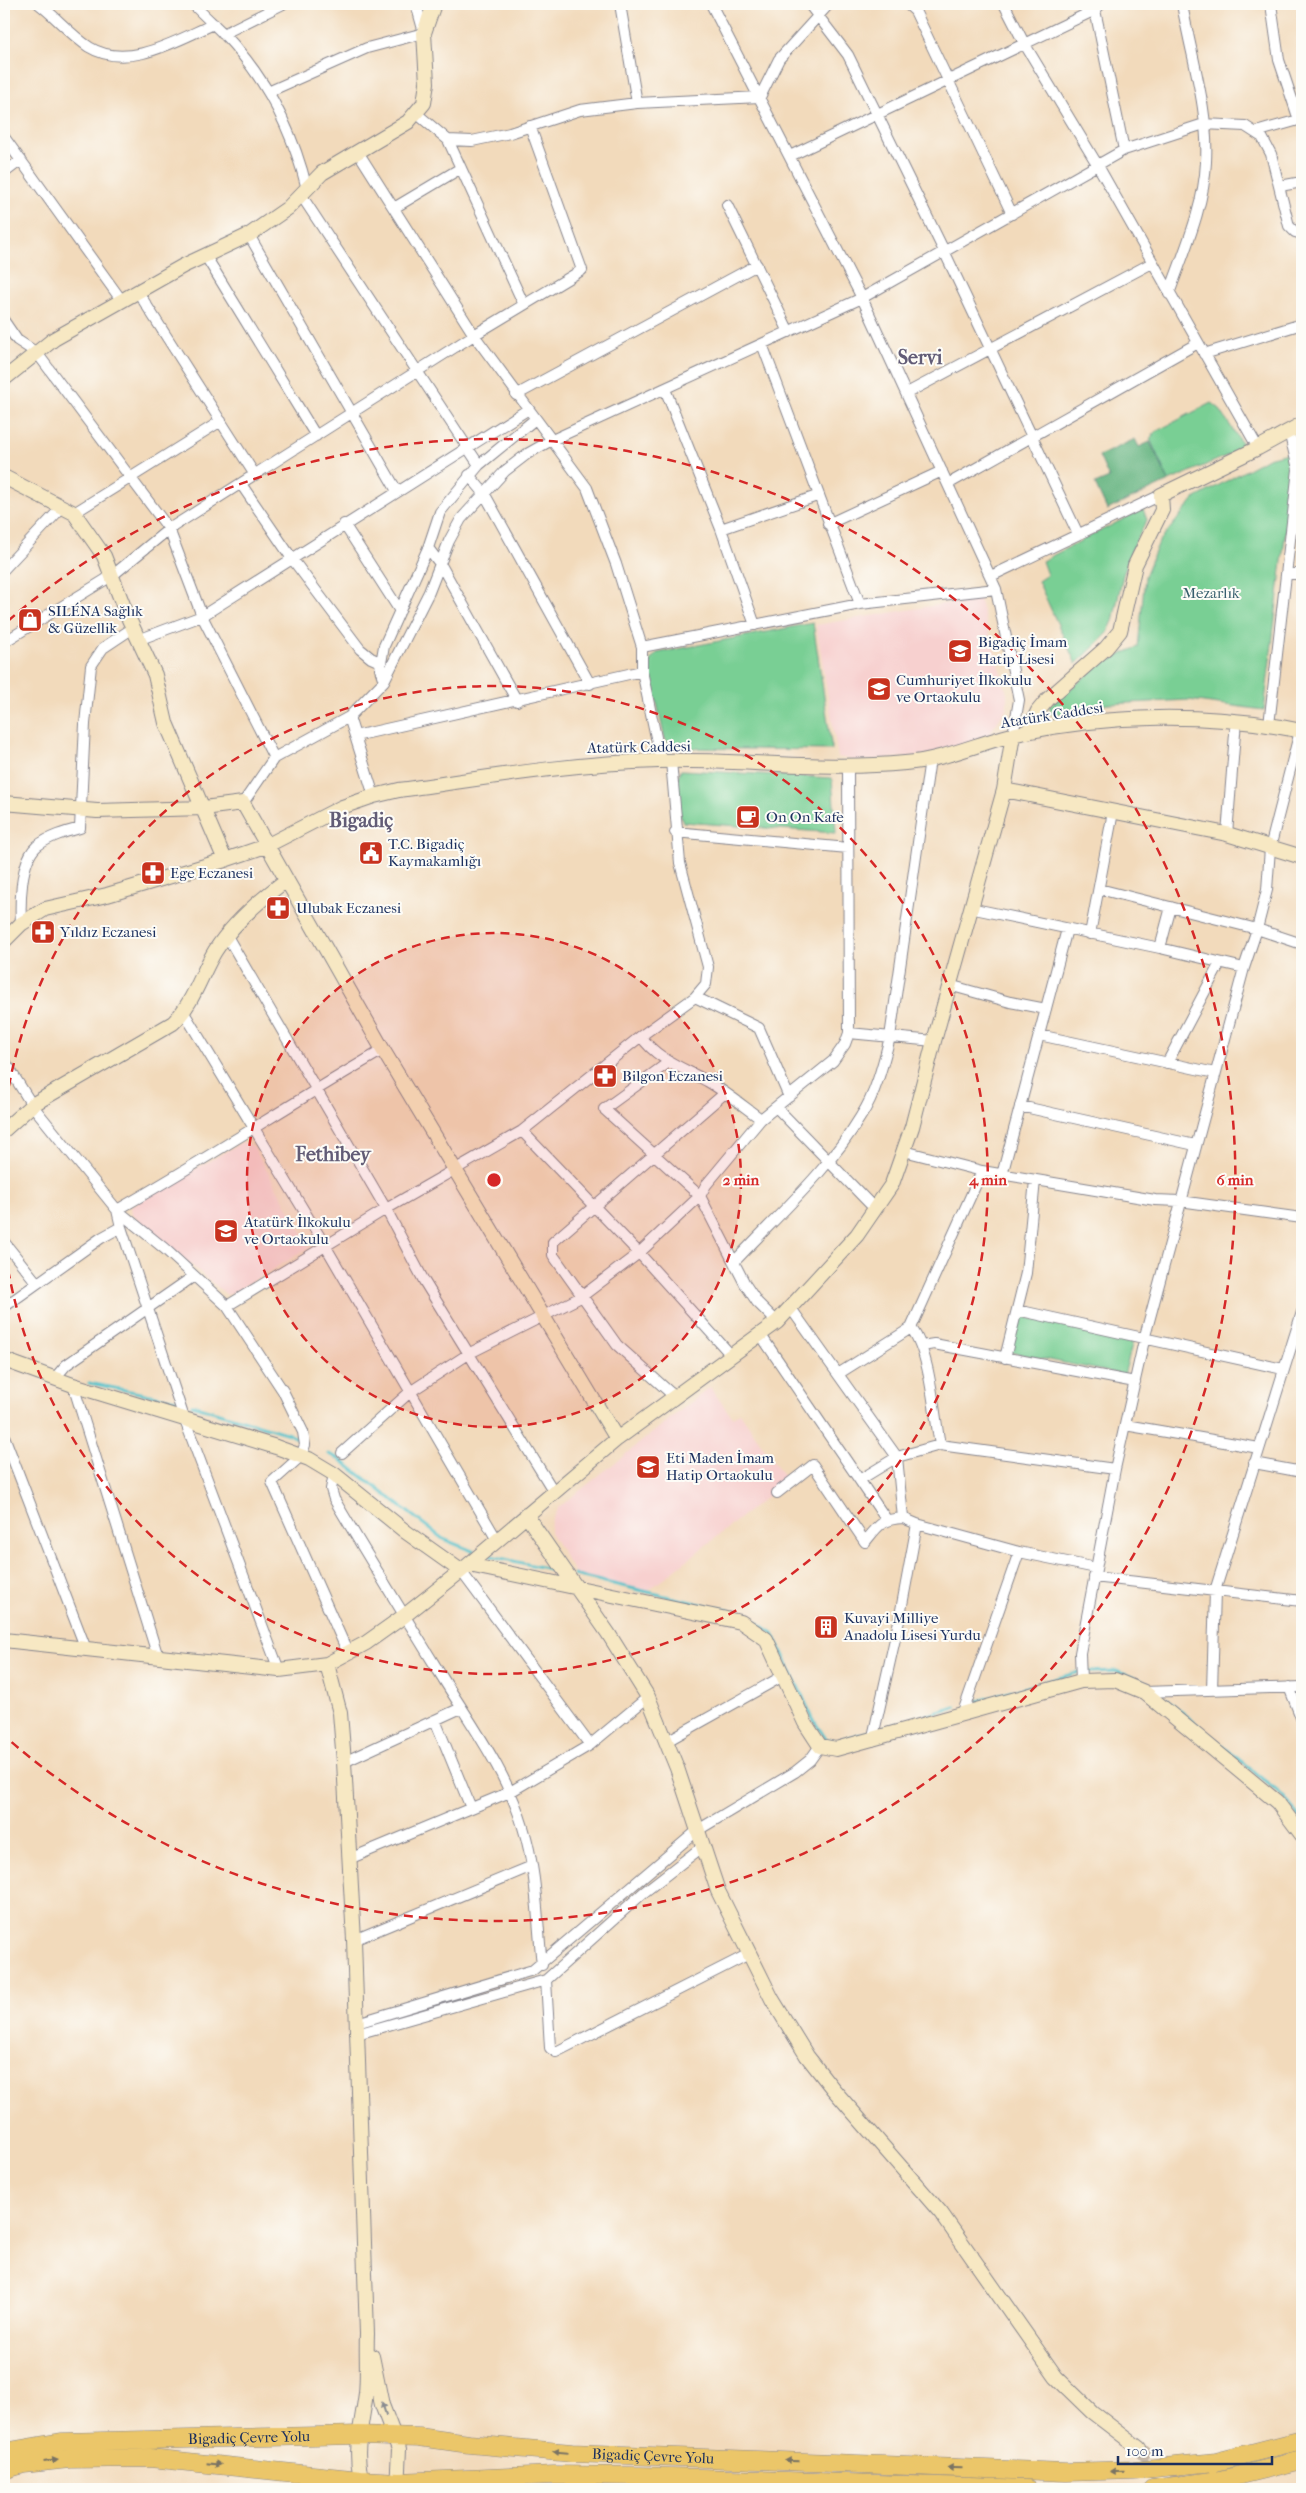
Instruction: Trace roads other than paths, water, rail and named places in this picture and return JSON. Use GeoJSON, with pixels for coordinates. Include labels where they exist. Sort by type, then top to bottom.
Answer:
{"type":"FeatureCollection","features":[{"type":"Feature","properties":{"kind":"highway","name":"Bigadiç Çevre Yolu"},"geometry":{"type":"LineString","coordinates":[[4,2452],[61,2442],[358,2435],[394,2436],[572,2453],[1066,2472],[1134,2470],[1216,2462],[1302,2440]]}},
{"type":"Feature","properties":{"kind":"highway","name":"Bigadiç Çevre Yolu"},"geometry":{"type":"LineString","coordinates":[[4,2470],[24,2464],[68,2459],[150,2458],[363,2485],[398,2485],[554,2476],[640,2476],[1028,2489]]}},
{"type":"Feature","properties":{"kind":"highway"},"geometry":{"type":"LineString","coordinates":[[1152,2489],[1221,2480],[1302,2460]]}},
{"type":"Feature","properties":{"kind":"street"},"geometry":{"type":"LineString","coordinates":[[39,4],[88,46],[99,52],[120,57],[148,51],[214,24]]}},
{"type":"Feature","properties":{"kind":"street"},"geometry":{"type":"LineString","coordinates":[[193,4],[223,34],[268,92],[295,147],[304,192],[478,465]]}},
{"type":"Feature","properties":{"kind":"street"},"geometry":{"type":"LineString","coordinates":[[223,34],[283,4]]}},
{"type":"Feature","properties":{"kind":"street"},"geometry":{"type":"LineString","coordinates":[[4,379],[54,339],[205,255],[249,235],[288,208],[322,173],[408,122],[424,103],[427,83],[424,34],[416,4]]}},
{"type":"Feature","properties":{"kind":"street"},"geometry":{"type":"LineString","coordinates":[[424,34],[434,4]]}},
{"type":"Feature","properties":{"kind":"street"},"geometry":{"type":"LineString","coordinates":[[620,4],[637,103]]}},
{"type":"Feature","properties":{"kind":"street"},"geometry":{"type":"LineString","coordinates":[[4,1640],[279,1670],[327,1664],[366,1643],[404,1616],[465,1568],[617,1440],[776,1322],[857,1235],[892,1184],[912,1127],[970,908],[1004,790],[1019,700],[996,589],[991,576],[862,298],[711,4]]}},
{"type":"Feature","properties":{"kind":"street"},"geometry":{"type":"LineString","coordinates":[[809,4],[848,56],[945,253],[1078,534]]}},
{"type":"Feature","properties":{"kind":"street"},"geometry":{"type":"LineString","coordinates":[[760,97],[779,59],[829,4]]}},
{"type":"Feature","properties":{"kind":"street"},"geometry":{"type":"LineString","coordinates":[[907,4],[915,11],[946,80],[1012,214]]}},
{"type":"Feature","properties":{"kind":"street"},"geometry":{"type":"LineString","coordinates":[[1004,4],[1024,43],[1097,164],[1258,448]]}},
{"type":"Feature","properties":{"kind":"street"},"geometry":{"type":"LineString","coordinates":[[1169,294],[1200,207],[1206,162],[1203,104],[1182,4]]}},
{"type":"Feature","properties":{"kind":"street"},"geometry":{"type":"LineString","coordinates":[[1256,132],[1301,119],[1279,60],[1271,4]]}},
{"type":"Feature","properties":{"kind":"street"},"geometry":{"type":"LineString","coordinates":[[790,156],[1098,7],[1124,150]]}},
{"type":"Feature","properties":{"kind":"street"},"geometry":{"type":"LineString","coordinates":[[268,92],[367,48],[424,34]]}},
{"type":"Feature","properties":{"kind":"street"},"geometry":{"type":"LineString","coordinates":[[448,140],[472,141],[530,126],[580,110],[637,103],[760,97]]}},
{"type":"Feature","properties":{"kind":"street"},"geometry":{"type":"LineString","coordinates":[[416,112],[448,140],[524,305]]}},
{"type":"Feature","properties":{"kind":"street"},"geometry":{"type":"LineString","coordinates":[[4,803],[80,811],[204,808],[243,803],[274,758],[349,717],[384,681],[441,566],[457,526],[484,493],[516,462],[550,441],[862,298],[945,253],[1124,150],[1204,124],[1237,125],[1256,132],[1268,145],[1272,154],[1289,226],[1295,232],[1302,234]]}},
{"type":"Feature","properties":{"kind":"street"},"geometry":{"type":"LineString","coordinates":[[4,642],[113,575],[169,529],[474,335],[582,270],[530,126]]}},
{"type":"Feature","properties":{"kind":"street"},"geometry":{"type":"LineString","coordinates":[[4,137],[122,301]]}},
{"type":"Feature","properties":{"kind":"street"},"geometry":{"type":"LineString","coordinates":[[227,1306],[386,1209],[522,1131],[641,1036],[695,997],[706,984],[708,967],[682,871],[666,761],[642,671],[642,647],[616,564],[587,488],[534,420],[474,335],[358,152]]}},
{"type":"Feature","properties":{"kind":"street"},"geometry":{"type":"LineString","coordinates":[[4,173],[21,160]]}},
{"type":"Feature","properties":{"kind":"street"},"geometry":{"type":"LineString","coordinates":[[394,208],[461,168]]}},
{"type":"Feature","properties":{"kind":"street"},"geometry":{"type":"LineString","coordinates":[[1280,186],[1302,182]]}},
{"type":"Feature","properties":{"kind":"street"},"geometry":{"type":"LineString","coordinates":[[727,205],[789,332]]}},
{"type":"Feature","properties":{"kind":"street"},"geometry":{"type":"LineString","coordinates":[[249,235],[397,491]]}},
{"type":"Feature","properties":{"kind":"street"},"geometry":{"type":"LineString","coordinates":[[205,255],[316,436]]}},
{"type":"Feature","properties":{"kind":"street"},"geometry":{"type":"LineString","coordinates":[[907,393],[1152,263]]}},
{"type":"Feature","properties":{"kind":"street"},"geometry":{"type":"LineString","coordinates":[[516,395],[757,265]]}},
{"type":"Feature","properties":{"kind":"street"},"geometry":{"type":"LineString","coordinates":[[138,292],[255,475]]}},
{"type":"Feature","properties":{"kind":"street"},"geometry":{"type":"LineString","coordinates":[[4,321],[17,340],[37,352],[169,529],[202,616],[274,758]]}},
{"type":"Feature","properties":{"kind":"street"},"geometry":{"type":"LineString","coordinates":[[1204,354],[1302,324]]}},
{"type":"Feature","properties":{"kind":"street"},"geometry":{"type":"LineString","coordinates":[[948,484],[1198,343]]}},
{"type":"Feature","properties":{"kind":"street"},"geometry":{"type":"LineString","coordinates":[[762,344],[817,496],[860,604]]}},
{"type":"Feature","properties":{"kind":"street"},"geometry":{"type":"LineString","coordinates":[[665,389],[721,529],[755,625]]}},
{"type":"Feature","properties":{"kind":"street"},"geometry":{"type":"LineString","coordinates":[[21,924],[20,899],[25,869],[36,848],[51,837],[80,828],[85,724],[91,666],[103,648],[135,634],[202,616],[292,560],[344,524],[527,410]]}},
{"type":"Feature","properties":{"kind":"street"},"geometry":{"type":"LineString","coordinates":[[384,681],[380,662],[384,646],[428,548],[440,512],[478,465],[534,420]]}},
{"type":"Feature","properties":{"kind":"street"},"geometry":{"type":"LineString","coordinates":[[4,569],[69,510],[129,477],[220,421]]}},
{"type":"Feature","properties":{"kind":"street"},"geometry":{"type":"LineString","coordinates":[[991,576],[1258,448],[1302,424]]}},
{"type":"Feature","properties":{"kind":"street"},"geometry":{"type":"LineString","coordinates":[[1269,725],[1287,574],[1298,524],[1298,469],[1290,431]]}},
{"type":"Feature","properties":{"kind":"street"},"geometry":{"type":"LineString","coordinates":[[828,524],[942,471]]}},
{"type":"Feature","properties":{"kind":"street"},"geometry":{"type":"LineString","coordinates":[[469,475],[484,493],[590,684]]}},
{"type":"Feature","properties":{"kind":"street"},"geometry":{"type":"LineString","coordinates":[[4,477],[69,510],[104,556],[135,634],[155,675],[166,723],[204,808],[224,860]]}},
{"type":"Feature","properties":{"kind":"street"},"geometry":{"type":"LineString","coordinates":[[241,484],[292,560],[360,649],[371,658],[380,662]]}},
{"type":"Feature","properties":{"kind":"street"},"geometry":{"type":"LineString","coordinates":[[1028,732],[1038,711],[1048,699],[1106,648],[1120,631],[1135,565],[1162,510],[1160,495]]}},
{"type":"Feature","properties":{"kind":"street"},"geometry":{"type":"LineString","coordinates":[[721,529],[817,496]]}},
{"type":"Feature","properties":{"kind":"street"},"geometry":{"type":"LineString","coordinates":[[344,524],[400,611]]}},
{"type":"Feature","properties":{"kind":"street"},"geometry":{"type":"LineString","coordinates":[[428,548],[441,566],[517,701]]}},
{"type":"Feature","properties":{"kind":"street"},"geometry":{"type":"LineString","coordinates":[[1287,574],[1302,574]]}},
{"type":"Feature","properties":{"kind":"street"},"geometry":{"type":"LineString","coordinates":[[642,647],[860,604],[996,589]]}},
{"type":"Feature","properties":{"kind":"street"},"geometry":{"type":"LineString","coordinates":[[356,736],[517,701],[642,671]]}},
{"type":"Feature","properties":{"kind":"street"},"geometry":{"type":"LineString","coordinates":[[349,717],[374,796]]}},
{"type":"Feature","properties":{"kind":"street","name":"Atatürk Caddesi"},"geometry":{"type":"LineString","coordinates":[[4,941],[21,924],[46,909],[107,895],[266,846],[342,807],[399,790],[581,764],[666,761],[848,766],[906,764],[1028,732],[1092,722],[1137,719],[1176,718],[1236,721],[1301,731]]}},
{"type":"Feature","properties":{"kind":"street"},"geometry":{"type":"LineString","coordinates":[[1227,834],[1236,721]]}},
{"type":"Feature","properties":{"kind":"street"},"geometry":{"type":"LineString","coordinates":[[1081,1680],[1080,1653],[1095,1572],[1115,1469],[1145,1336],[1244,968],[1258,929],[1267,890],[1270,848],[1301,731]]}},
{"type":"Feature","properties":{"kind":"street"},"geometry":{"type":"LineString","coordinates":[[735,1260],[828,1163],[862,1115],[879,1078],[890,1037],[930,759]]}},
{"type":"Feature","properties":{"kind":"street"},"geometry":{"type":"LineString","coordinates":[[342,1453],[410,1392],[470,1353],[580,1297],[639,1253],[700,1196],[706,1185],[761,1119],[833,1061],[845,1044],[849,1033],[848,766]]}},
{"type":"Feature","properties":{"kind":"street"},"geometry":{"type":"LineString","coordinates":[[1004,790],[1227,834],[1302,857]]}},
{"type":"Feature","properties":{"kind":"street"},"geometry":{"type":"LineString","coordinates":[[243,803],[383,1050],[617,1440]]}},
{"type":"Feature","properties":{"kind":"street"},"geometry":{"type":"LineString","coordinates":[[1090,934],[1113,812]]}},
{"type":"Feature","properties":{"kind":"street"},"geometry":{"type":"LineString","coordinates":[[675,832],[848,848]]}},
{"type":"Feature","properties":{"kind":"street"},"geometry":{"type":"LineString","coordinates":[[4,1130],[32,1105],[166,1028],[183,1011],[216,950],[227,936],[266,895],[285,880]]}},
{"type":"Feature","properties":{"kind":"street"},"geometry":{"type":"LineString","coordinates":[[1099,889],[1258,929],[1302,944]]}},
{"type":"Feature","properties":{"kind":"street"},"geometry":{"type":"LineString","coordinates":[[1160,948],[1171,907]]}},
{"type":"Feature","properties":{"kind":"street"},"geometry":{"type":"LineString","coordinates":[[970,908],[1160,948],[1244,968]]}},
{"type":"Feature","properties":{"kind":"street"},"geometry":{"type":"LineString","coordinates":[[1002,1175],[1067,929]]}},
{"type":"Feature","properties":{"kind":"street"},"geometry":{"type":"LineString","coordinates":[[227,936],[314,1090],[386,1209],[424,1281],[554,1492]]}},
{"type":"Feature","properties":{"kind":"street"},"geometry":{"type":"LineString","coordinates":[[1167,1063],[1220,963]]}},
{"type":"Feature","properties":{"kind":"street"},"geometry":{"type":"LineString","coordinates":[[949,985],[1010,1002],[1046,1009]]}},
{"type":"Feature","properties":{"kind":"street"},"geometry":{"type":"LineString","coordinates":[[695,997],[759,1028],[789,1097]]}},
{"type":"Feature","properties":{"kind":"street"},"geometry":{"type":"LineString","coordinates":[[183,1011],[326,1247],[497,1540]]}},
{"type":"Feature","properties":{"kind":"street"},"geometry":{"type":"LineString","coordinates":[[849,1033],[934,1041]]}},
{"type":"Feature","properties":{"kind":"street"},"geometry":{"type":"LineString","coordinates":[[1039,1035],[1215,1074]]}},
{"type":"Feature","properties":{"kind":"street"},"geometry":{"type":"LineString","coordinates":[[641,1036],[650,1048],[669,1062],[725,1093],[761,1119]]}},
{"type":"Feature","properties":{"kind":"street"},"geometry":{"type":"LineString","coordinates":[[117,1210],[255,1129],[314,1090],[383,1050]]}},
{"type":"Feature","properties":{"kind":"street"},"geometry":{"type":"LineString","coordinates":[[4,1060],[32,1105],[117,1210],[165,1249],[227,1306],[283,1391],[305,1439],[300,1456],[272,1482],[348,1653]]}},
{"type":"Feature","properties":{"kind":"street"},"geometry":{"type":"LineString","coordinates":[[669,1062],[604,1109],[652,1155],[700,1196],[757,1302],[776,1322]]}},
{"type":"Feature","properties":{"kind":"street"},"geometry":{"type":"LineString","coordinates":[[675,1397],[617,1345],[580,1297],[553,1255],[552,1249],[554,1242],[725,1093]]}},
{"type":"Feature","properties":{"kind":"street"},"geometry":{"type":"LineString","coordinates":[[1020,1106],[1195,1145]]}},
{"type":"Feature","properties":{"kind":"street"},"geometry":{"type":"LineString","coordinates":[[776,1108],[875,1209]]}},
{"type":"Feature","properties":{"kind":"street"},"geometry":{"type":"LineString","coordinates":[[522,1131],[639,1253],[731,1355]]}},
{"type":"Feature","properties":{"kind":"street"},"geometry":{"type":"LineString","coordinates":[[904,1150],[1002,1175],[1155,1200],[1180,1201],[1302,1218]]}},
{"type":"Feature","properties":{"kind":"street"},"geometry":{"type":"LineString","coordinates":[[838,1374],[911,1328],[982,1171]]}},
{"type":"Feature","properties":{"kind":"street"},"geometry":{"type":"LineString","coordinates":[[1005,1358],[1028,1257],[1035,1180]]}},
{"type":"Feature","properties":{"kind":"street"},"geometry":{"type":"LineString","coordinates":[[117,1210],[184,1418],[279,1670]]}},
{"type":"Feature","properties":{"kind":"street"},"geometry":{"type":"LineString","coordinates":[[4,1307],[101,1238],[121,1227]]}},
{"type":"Feature","properties":{"kind":"street"},"geometry":{"type":"LineString","coordinates":[[4,1242],[37,1283]]}},
{"type":"Feature","properties":{"kind":"street"},"geometry":{"type":"LineString","coordinates":[[56,1378],[66,1365],[194,1276]]}},
{"type":"Feature","properties":{"kind":"street"},"geometry":{"type":"LineString","coordinates":[[790,1307],[897,1457],[903,1518]]}},
{"type":"Feature","properties":{"kind":"street"},"geometry":{"type":"LineString","coordinates":[[1017,1310],[1145,1336],[1283,1369]]}},
{"type":"Feature","properties":{"kind":"street"},"geometry":{"type":"LineString","coordinates":[[1212,1690],[1215,1592],[1283,1369],[1300,1328],[1302,1312]]}},
{"type":"Feature","properties":{"kind":"street"},"geometry":{"type":"LineString","coordinates":[[911,1328],[922,1346],[940,1444]]}},
{"type":"Feature","properties":{"kind":"street"},"geometry":{"type":"LineString","coordinates":[[760,1334],[861,1479],[886,1519]]}},
{"type":"Feature","properties":{"kind":"street"},"geometry":{"type":"LineString","coordinates":[[922,1346],[934,1344],[1135,1382]]}},
{"type":"Feature","properties":{"kind":"street"},"geometry":{"type":"LineString","coordinates":[[4,1360],[73,1385],[184,1418],[300,1456],[334,1474],[406,1532],[465,1568],[576,1588],[741,1622],[766,1639],[805,1723],[820,1746],[836,1749],[872,1741],[1081,1680],[1115,1680],[1144,1692],[1277,1802],[1302,1835]]}},
{"type":"Feature","properties":{"kind":"street"},"geometry":{"type":"LineString","coordinates":[[73,1385],[158,1657]]}},
{"type":"Feature","properties":{"kind":"street"},"geometry":{"type":"LineString","coordinates":[[1125,1425],[1259,1448]]}},
{"type":"Feature","properties":{"kind":"street"},"geometry":{"type":"LineString","coordinates":[[4,1436],[86,1649]]}},
{"type":"Feature","properties":{"kind":"street"},"geometry":{"type":"LineString","coordinates":[[861,1479],[897,1457],[940,1444],[1115,1469]]}},
{"type":"Feature","properties":{"kind":"street"},"geometry":{"type":"LineString","coordinates":[[1254,1463],[1302,1472]]}},
{"type":"Feature","properties":{"kind":"street"},"geometry":{"type":"LineString","coordinates":[[778,1493],[813,1465],[865,1542],[886,1519],[903,1518],[917,1524],[1095,1572],[1215,1592],[1302,1601]]}},
{"type":"Feature","properties":{"kind":"street"},"geometry":{"type":"LineString","coordinates":[[334,1474],[331,1489],[334,1499],[404,1616],[488,1749],[510,1792],[523,1826],[532,1866],[542,1965]]}},
{"type":"Feature","properties":{"kind":"street"},"geometry":{"type":"LineString","coordinates":[[526,1515],[608,1633],[648,1697],[667,1741],[718,1891],[772,1999],[807,2056],[833,2089],[941,2212],[1056,2377],[1092,2412],[1138,2448]]}},
{"type":"Feature","properties":{"kind":"street"},"geometry":{"type":"LineString","coordinates":[[872,1741],[899,1621],[917,1524]]}},
{"type":"Feature","properties":{"kind":"street"},"geometry":{"type":"LineString","coordinates":[[962,1715],[1019,1552]]}},
{"type":"Feature","properties":{"kind":"street"},"geometry":{"type":"LineString","coordinates":[[465,1568],[590,1745]]}},
{"type":"Feature","properties":{"kind":"street"},"geometry":{"type":"LineString","coordinates":[[327,1664],[340,1713],[354,1940],[367,2334],[366,2392],[358,2435],[363,2485]]}},
{"type":"Feature","properties":{"kind":"street"},"geometry":{"type":"LineString","coordinates":[[667,1741],[783,1676]]}},
{"type":"Feature","properties":{"kind":"street"},"geometry":{"type":"LineString","coordinates":[[1289,1687],[1302,1720]]}},
{"type":"Feature","properties":{"kind":"street"},"geometry":{"type":"LineString","coordinates":[[1144,1692],[1302,1687]]}},
{"type":"Feature","properties":{"kind":"street"},"geometry":{"type":"LineString","coordinates":[[349,1859],[510,1792],[590,1745],[648,1697]]}},
{"type":"Feature","properties":{"kind":"street"},"geometry":{"type":"LineString","coordinates":[[344,1762],[461,1708]]}},
{"type":"Feature","properties":{"kind":"street"},"geometry":{"type":"LineString","coordinates":[[435,1720],[471,1808]]}},
{"type":"Feature","properties":{"kind":"street"},"geometry":{"type":"LineString","coordinates":[[357,2028],[523,1974],[542,1965],[698,1830],[795,1772],[810,1760],[820,1746]]}},
{"type":"Feature","properties":{"kind":"street"},"geometry":{"type":"LineString","coordinates":[[357,2028],[546,1980],[642,1893],[702,1847]]}},
{"type":"Feature","properties":{"kind":"street"},"geometry":{"type":"LineString","coordinates":[[354,1940],[532,1866]]}},
{"type":"Feature","properties":{"kind":"street"},"geometry":{"type":"LineString","coordinates":[[546,1980],[550,2046],[551,2050],[556,2052],[749,1954]]}},
{"type":"Feature","properties":{"kind":"street"},"geometry":{"type":"LineString","coordinates":[[367,2334],[382,2406],[399,2449],[398,2485]]}},
{"type":"Feature","properties":{"kind":"waterway"},"geometry":{"type":"LineString","coordinates":[[89,1383],[176,1400]]}},
{"type":"Feature","properties":{"kind":"waterway"},"geometry":{"type":"LineString","coordinates":[[192,1405],[289,1434],[301,1440]]}},
{"type":"Feature","properties":{"kind":"waterway"},"geometry":{"type":"LineString","coordinates":[[329,1454],[338,1458],[443,1539],[475,1552]]}},
{"type":"Feature","properties":{"kind":"waterway"},"geometry":{"type":"LineString","coordinates":[[491,1556],[559,1571]]}},
{"type":"Feature","properties":{"kind":"waterway"},"geometry":{"type":"LineString","coordinates":[[574,1575],[744,1614],[773,1633],[813,1719],[826,1739],[836,1741],[869,1732]]}},
{"type":"Feature","properties":{"kind":"waterway"},"geometry":{"type":"LineString","coordinates":[[1089,1672],[1116,1671],[1149,1684]]}},
{"type":"Feature","properties":{"kind":"waterway"},"geometry":{"type":"LineString","coordinates":[[975,1702],[1079,1672]]}},
{"type":"Feature","properties":{"kind":"waterway"},"geometry":{"type":"LineString","coordinates":[[1166,1699],[1283,1796],[1302,1821]]}},
{"type":"Feature","properties":{"kind":"waterway"},"geometry":{"type":"LineString","coordinates":[[883,1728],[956,1707]]}},
{"type":"Feature","properties":{"kind":"tunnel"},"geometry":{"type":"LineString","coordinates":[[1139,2448],[1186,2489]]}},
{"type":"Feature","properties":{"kind":"place","name":"SILÉNA Sağlık & Güzellik"},"geometry":{"type":"Point","coordinates":[30,620]}},
{"type":"Feature","properties":{"kind":"place","name":"Bigadiç İmam Hatip Lisesi"},"geometry":{"type":"Point","coordinates":[960,651]}},
{"type":"Feature","properties":{"kind":"place","name":"Cumhuriyet İlkokulu ve Ortaokulu"},"geometry":{"type":"Point","coordinates":[879,689]}},
{"type":"Feature","properties":{"kind":"place","name":"On On Kafe"},"geometry":{"type":"Point","coordinates":[748,817]}},
{"type":"Feature","properties":{"kind":"place","name":"T.C. Bigadiç Kaymakamlığı"},"geometry":{"type":"Point","coordinates":[371,853]}},
{"type":"Feature","properties":{"kind":"place","name":"Ege Eczanesi"},"geometry":{"type":"Point","coordinates":[153,873]}},
{"type":"Feature","properties":{"kind":"place","name":"Ulubak Eczanesi"},"geometry":{"type":"Point","coordinates":[278,908]}},
{"type":"Feature","properties":{"kind":"place","name":"Yıldız Eczanesi"},"geometry":{"type":"Point","coordinates":[43,932]}},
{"type":"Feature","properties":{"kind":"place","name":"Bilgon Eczanesi"},"geometry":{"type":"Point","coordinates":[605,1076]}},
{"type":"Feature","properties":{"kind":"place","name":"Atatürk İlkokulu ve Ortaokulu"},"geometry":{"type":"Point","coordinates":[226,1231]}},
{"type":"Feature","properties":{"kind":"place","name":"Eti Maden İmam Hatip Ortaokulu"},"geometry":{"type":"Point","coordinates":[648,1467]}},
{"type":"Feature","properties":{"kind":"place","name":"Kuvayi Milliye Anadolu Lisesi Yurdu"},"geometry":{"type":"Point","coordinates":[826,1627]}},
{"type":"Feature","properties":{"kind":"district","name":"Servi"},"geometry":{"type":"Point","coordinates":[920,357]}},
{"type":"Feature","properties":{"kind":"district","name":"Bigadiç"},"geometry":{"type":"Point","coordinates":[361,820]}},
{"type":"Feature","properties":{"kind":"district","name":"Fethibey"},"geometry":{"type":"Point","coordinates":[333,1154]}},
{"type":"Feature","properties":{"kind":"park label","name":"Mezarlık"},"geometry":{"type":"Point","coordinates":[1211,593]}}]}
